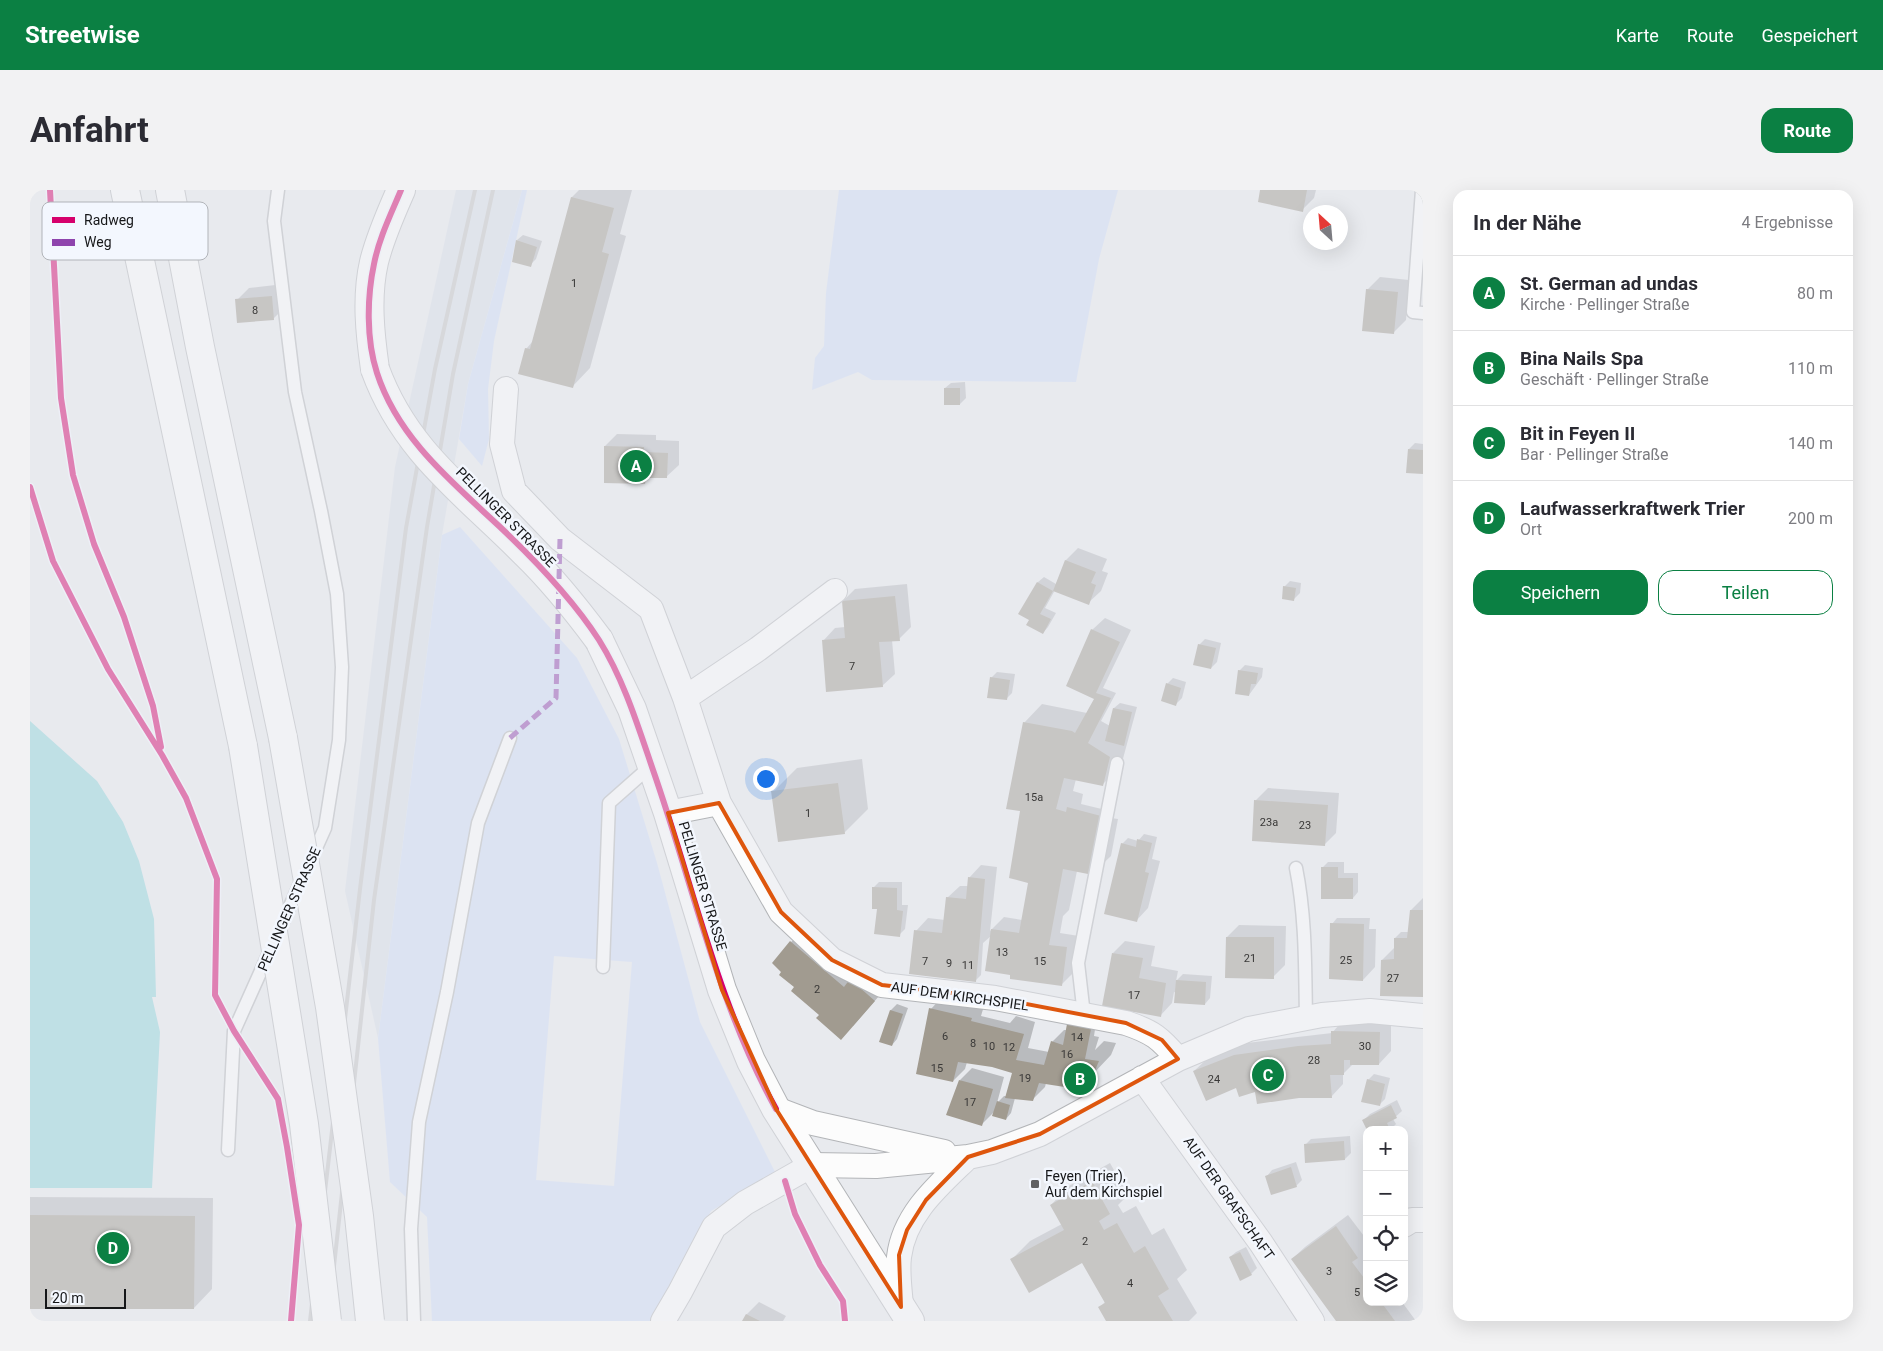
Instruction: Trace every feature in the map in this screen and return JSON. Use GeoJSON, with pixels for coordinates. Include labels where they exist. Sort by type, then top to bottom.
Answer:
{"type":"FeatureCollection","features":[{"type":"Feature","properties":{"kind":"main road","name":"PELLINGER STRASSE"},"geometry":{"type":"LineString","coordinates":[[401,190],[374,263],[369,313],[371,342],[376,369],[384,393],[412,439],[464,495],[499,526],[545,573],[568,598],[599,640],[632,709],[652,764],[722,990],[751,1061],[776,1109],[905,1314]]}},
{"type":"Feature","properties":{"kind":"main road"},"geometry":{"type":"LineString","coordinates":[[141,260],[243,746],[304,1124],[327,1321]]}},
{"type":"Feature","properties":{"kind":"main road"},"geometry":{"type":"LineString","coordinates":[[183,260],[200,347],[284,738],[330,1007],[359,1216],[370,1321]]}},
{"type":"Feature","properties":{"kind":"street","name":"PELLINGER STRASSE"},"geometry":{"type":"LineString","coordinates":[[506,390],[502,444],[514,491],[560,539],[651,609],[686,698],[719,803]]}},
{"type":"Feature","properties":{"kind":"street"},"geometry":{"type":"LineString","coordinates":[[686,698],[758,650],[835,590]]}},
{"type":"Feature","properties":{"kind":"street"},"geometry":{"type":"LineString","coordinates":[[668,812],[719,803]]}},
{"type":"Feature","properties":{"kind":"street","name":"AUF DEM KIRCHSPIEL"},"geometry":{"type":"LineString","coordinates":[[719,803],[781,912],[832,960],[882,985],[995,998],[1126,1023],[1143,1029],[1162,1040],[1178,1059]]}},
{"type":"Feature","properties":{"kind":"street"},"geometry":{"type":"LineString","coordinates":[[662,1321],[680,1292],[714,1227],[746,1203],[812,1165],[876,1166],[968,1158],[999,1150],[1040,1134],[1178,1059],[1249,1029],[1322,1014],[1370,1011],[1423,1016]]}},
{"type":"Feature","properties":{"kind":"street","name":"AUF DER GRAFSCHAFT"},"geometry":{"type":"LineString","coordinates":[[1142,1078],[1262,1243],[1312,1321]]}},
{"type":"Feature","properties":{"kind":"street"},"geometry":{"type":"LineString","coordinates":[[776,1109],[822,1125],[968,1158]]}},
{"type":"Feature","properties":{"kind":"street"},"geometry":{"type":"LineString","coordinates":[[905,1314],[899,1255],[907,1230],[926,1200],[968,1158]]}},
{"type":"Feature","properties":{"kind":"street"},"geometry":{"type":"LineString","coordinates":[[1408,1222],[1412,1220],[1423,1220]]}},
{"type":"Feature","properties":{"kind":"lane","name":"PELLINGER STRASSE"},"geometry":{"type":"LineString","coordinates":[[228,1150],[234,1030],[325,828],[339,740],[342,667],[337,594],[295,392],[274,221],[278,190]]}},
{"type":"Feature","properties":{"kind":"lane"},"geometry":{"type":"LineString","coordinates":[[1422,190],[1412,312],[1423,313]]}},
{"type":"Feature","properties":{"kind":"lane"},"geometry":{"type":"LineString","coordinates":[[414,1321],[411,1229],[419,1122],[447,992],[478,823],[510,738]]}},
{"type":"Feature","properties":{"kind":"lane"},"geometry":{"type":"LineString","coordinates":[[1084,1015],[1078,963],[1117,762]]}},
{"type":"Feature","properties":{"kind":"lane"},"geometry":{"type":"LineString","coordinates":[[603,967],[609,803],[652,764]]}},
{"type":"Feature","properties":{"kind":"lane"},"geometry":{"type":"LineString","coordinates":[[1296,868],[1305,936],[1306,1018]]}},
{"type":"Feature","properties":{"kind":"highlighted area"},"geometry":{"type":"Polygon","coordinates":[[[719,803],[781,912],[832,960],[882,985],[995,998],[1126,1023],[1162,1040],[1178,1059],[1040,1134],[968,1157],[926,1200],[907,1230],[899,1255],[901,1307],[776,1109],[722,990],[668,813],[719,803]]]}},
{"type":"Feature","properties":{"kind":"shaded area"},"geometry":{"type":"Polygon","coordinates":[[[456,190],[522,190],[468,384],[442,535],[378,1038],[345,891],[395,467],[456,190]]]}},
{"type":"Feature","properties":{"kind":"shaded area"},"geometry":{"type":"Polygon","coordinates":[[[522,190],[527,190],[494,341],[488,389],[489,439],[482,466],[459,439],[468,384],[522,190]]]}},
{"type":"Feature","properties":{"kind":"shaded area"},"geometry":{"type":"Polygon","coordinates":[[[839,190],[1118,190],[1099,259],[1076,382],[872,380],[858,372],[812,390],[815,358],[824,346],[826,293],[839,190]]]}},
{"type":"Feature","properties":{"kind":"shaded area"},"geometry":{"type":"Polygon","coordinates":[[[460,527],[577,658],[619,739],[657,863],[700,1022],[776,1174],[711,1211],[650,1321],[432,1321],[427,1217],[390,1182],[378,1038],[442,535],[460,527]],[[554,956],[536,1180],[614,1186],[632,962],[554,956]]]}},
{"type":"Feature","properties":{"kind":"shaded area"},"geometry":{"type":"Polygon","coordinates":[[[30,721],[97,781],[123,822],[139,861],[154,919],[156,997],[152,997],[160,1032],[152,1188],[30,1188],[30,721]]]}},
{"type":"Feature","properties":{"kind":"building"},"geometry":{"type":"Polygon","coordinates":[[[1260,190],[1307,190],[1303,212],[1258,202],[1260,190]]]}},
{"type":"Feature","properties":{"kind":"building"},"geometry":{"type":"Polygon","coordinates":[[[571,197],[614,208],[602,252],[609,254],[573,388],[518,374],[525,348],[530,349],[571,197]]]}},
{"type":"Feature","properties":{"kind":"building"},"geometry":{"type":"Polygon","coordinates":[[[516,240],[537,247],[531,267],[512,262],[516,240]]]}},
{"type":"Feature","properties":{"kind":"building"},"geometry":{"type":"Polygon","coordinates":[[[1366,289],[1398,292],[1394,334],[1362,331],[1366,289]]]}},
{"type":"Feature","properties":{"kind":"building"},"geometry":{"type":"Polygon","coordinates":[[[272,296],[274,320],[237,323],[235,299],[272,296]]]}},
{"type":"Feature","properties":{"kind":"building"},"geometry":{"type":"Polygon","coordinates":[[[944,388],[960,388],[960,405],[944,405],[944,388]]]}},
{"type":"Feature","properties":{"kind":"building"},"geometry":{"type":"Polygon","coordinates":[[[604,446],[644,447],[644,452],[668,453],[667,478],[646,478],[645,484],[604,483],[604,446]]]}},
{"type":"Feature","properties":{"kind":"building"},"geometry":{"type":"Polygon","coordinates":[[[1408,449],[1423,450],[1423,474],[1406,473],[1408,449]]]}},
{"type":"Feature","properties":{"kind":"building"},"geometry":{"type":"Polygon","coordinates":[[[1065,560],[1096,572],[1091,583],[1096,585],[1089,605],[1053,591],[1065,560]]]}},
{"type":"Feature","properties":{"kind":"building"},"geometry":{"type":"Polygon","coordinates":[[[1037,582],[1053,591],[1040,614],[1051,619],[1043,634],[1026,625],[1029,620],[1018,614],[1037,582]]]}},
{"type":"Feature","properties":{"kind":"building"},"geometry":{"type":"Polygon","coordinates":[[[1283,586],[1296,588],[1294,601],[1282,599],[1283,586]]]}},
{"type":"Feature","properties":{"kind":"building"},"geometry":{"type":"Polygon","coordinates":[[[895,596],[900,641],[879,642],[883,687],[826,692],[822,640],[845,638],[842,601],[895,596]]]}},
{"type":"Feature","properties":{"kind":"building"},"geometry":{"type":"Polygon","coordinates":[[[1091,629],[1120,642],[1096,693],[1111,698],[1088,743],[1110,757],[1103,786],[1064,778],[1056,809],[1066,812],[1067,807],[1101,816],[1096,837],[1100,837],[1093,875],[1063,869],[1049,945],[1067,947],[1062,986],[1010,979],[1010,975],[985,971],[991,929],[1019,933],[1028,883],[1009,878],[1020,811],[1006,809],[1023,722],[1075,733],[1094,699],[1066,686],[1091,629]]]}},
{"type":"Feature","properties":{"kind":"building"},"geometry":{"type":"Polygon","coordinates":[[[1198,644],[1216,648],[1211,669],[1193,665],[1198,644]]]}},
{"type":"Feature","properties":{"kind":"building"},"geometry":{"type":"Polygon","coordinates":[[[1238,670],[1258,673],[1256,684],[1251,684],[1249,696],[1235,694],[1238,670]]]}},
{"type":"Feature","properties":{"kind":"building"},"geometry":{"type":"Polygon","coordinates":[[[990,677],[1010,680],[1007,700],[987,698],[990,677]]]}},
{"type":"Feature","properties":{"kind":"building"},"geometry":{"type":"Polygon","coordinates":[[[1166,683],[1181,688],[1176,706],[1161,701],[1166,683]]]}},
{"type":"Feature","properties":{"kind":"building"},"geometry":{"type":"Polygon","coordinates":[[[1113,708],[1132,712],[1124,746],[1105,741],[1113,708]]]}},
{"type":"Feature","properties":{"kind":"building"},"geometry":{"type":"Polygon","coordinates":[[[838,783],[845,834],[778,842],[771,791],[838,783]]]}},
{"type":"Feature","properties":{"kind":"building"},"geometry":{"type":"Polygon","coordinates":[[[1254,800],[1328,805],[1325,846],[1252,841],[1254,800]]]}},
{"type":"Feature","properties":{"kind":"building"},"geometry":{"type":"Polygon","coordinates":[[[1137,839],[1152,843],[1145,872],[1149,873],[1137,922],[1104,914],[1121,843],[1136,847],[1137,839]]]}},
{"type":"Feature","properties":{"kind":"building"},"geometry":{"type":"Polygon","coordinates":[[[1321,867],[1338,867],[1338,878],[1353,878],[1353,899],[1321,899],[1321,867]]]}},
{"type":"Feature","properties":{"kind":"building"},"geometry":{"type":"Polygon","coordinates":[[[968,877],[985,879],[976,982],[909,974],[914,930],[942,933],[946,897],[966,899],[968,877]]]}},
{"type":"Feature","properties":{"kind":"building"},"geometry":{"type":"Polygon","coordinates":[[[872,887],[897,888],[897,910],[903,911],[900,937],[874,934],[877,909],[872,909],[872,887]]]}},
{"type":"Feature","properties":{"kind":"building"},"geometry":{"type":"Polygon","coordinates":[[[1410,910],[1423,910],[1423,997],[1380,996],[1381,960],[1394,959],[1394,938],[1407,938],[1410,910]]]}},
{"type":"Feature","properties":{"kind":"building"},"geometry":{"type":"Polygon","coordinates":[[[1330,923],[1364,924],[1363,981],[1329,979],[1330,923]]]}},
{"type":"Feature","properties":{"kind":"building"},"geometry":{"type":"Polygon","coordinates":[[[1226,937],[1274,937],[1274,979],[1225,978],[1226,937]]]}},
{"type":"Feature","properties":{"kind":"building"},"geometry":{"type":"Polygon","coordinates":[[[790,941],[844,987],[850,979],[875,1001],[841,1040],[816,1018],[819,1015],[791,991],[794,987],[779,975],[781,972],[772,963],[790,941]]]}},
{"type":"Feature","properties":{"kind":"building"},"geometry":{"type":"Polygon","coordinates":[[[1112,953],[1143,958],[1139,978],[1166,983],[1161,1017],[1102,1006],[1112,953]]]}},
{"type":"Feature","properties":{"kind":"building"},"geometry":{"type":"Polygon","coordinates":[[[1176,980],[1206,982],[1205,1005],[1174,1003],[1176,980]]]}},
{"type":"Feature","properties":{"kind":"building"},"geometry":{"type":"Polygon","coordinates":[[[929,1008],[972,1018],[971,1021],[1024,1034],[1016,1060],[1044,1065],[1051,1041],[1063,1045],[1067,1024],[1091,1029],[1085,1059],[1099,1061],[1093,1075],[1071,1088],[1039,1083],[1033,1101],[1005,1098],[1012,1073],[992,1067],[958,1062],[953,1082],[916,1074],[929,1008]]]}},
{"type":"Feature","properties":{"kind":"building"},"geometry":{"type":"Polygon","coordinates":[[[890,1010],[903,1014],[892,1046],[879,1042],[890,1010]]]}},
{"type":"Feature","properties":{"kind":"building"},"geometry":{"type":"Polygon","coordinates":[[[1331,1031],[1380,1032],[1379,1065],[1350,1065],[1350,1060],[1344,1060],[1344,1075],[1330,1075],[1332,1098],[1299,1098],[1257,1104],[1255,1092],[1239,1097],[1236,1088],[1206,1101],[1193,1071],[1234,1055],[1298,1046],[1331,1044],[1331,1031]]]}},
{"type":"Feature","properties":{"kind":"building"},"geometry":{"type":"Polygon","coordinates":[[[1367,1079],[1385,1084],[1380,1106],[1361,1102],[1367,1079]]]}},
{"type":"Feature","properties":{"kind":"building"},"geometry":{"type":"Polygon","coordinates":[[[959,1080],[993,1089],[982,1126],[946,1115],[959,1080]]]}},
{"type":"Feature","properties":{"kind":"building"},"geometry":{"type":"Polygon","coordinates":[[[997,1101],[1010,1105],[1006,1120],[992,1116],[997,1101]]]}},
{"type":"Feature","properties":{"kind":"building"},"geometry":{"type":"Polygon","coordinates":[[[1391,1105],[1397,1118],[1387,1123],[1388,1126],[1365,1126],[1362,1120],[1391,1105]]]}},
{"type":"Feature","properties":{"kind":"building"},"geometry":{"type":"Polygon","coordinates":[[[1344,1141],[1345,1160],[1305,1163],[1304,1144],[1344,1141]]]}},
{"type":"Feature","properties":{"kind":"building"},"geometry":{"type":"Polygon","coordinates":[[[1291,1167],[1297,1187],[1271,1195],[1265,1176],[1291,1167]]]}},
{"type":"Feature","properties":{"kind":"building"},"geometry":{"type":"Polygon","coordinates":[[[1092,1181],[1110,1214],[1099,1221],[1104,1230],[1117,1223],[1134,1253],[1145,1246],[1169,1289],[1158,1296],[1173,1321],[1106,1321],[1098,1307],[1105,1303],[1082,1263],[1029,1293],[1010,1259],[1064,1230],[1050,1205],[1092,1181]]]}},
{"type":"Feature","properties":{"kind":"building"},"geometry":{"type":"Polygon","coordinates":[[[30,1215],[195,1216],[194,1309],[30,1309],[30,1215]]]}},
{"type":"Feature","properties":{"kind":"building"},"geometry":{"type":"Polygon","coordinates":[[[1336,1226],[1358,1258],[1352,1262],[1363,1277],[1363,1306],[1384,1306],[1395,1321],[1336,1321],[1291,1259],[1336,1226]]]}},
{"type":"Feature","properties":{"kind":"building"},"geometry":{"type":"Polygon","coordinates":[[[1240,1252],[1252,1275],[1240,1281],[1229,1257],[1240,1252]]]}},
{"type":"Feature","properties":{"kind":"building"},"geometry":{"type":"Polygon","coordinates":[[[746,1314],[760,1321],[742,1321],[746,1314]]]}},
{"type":"Feature","properties":{"kind":"railway"},"geometry":{"type":"LineString","coordinates":[[310,1321],[360,889],[406,528],[435,369],[475,190]]}},
{"type":"Feature","properties":{"kind":"railway"},"geometry":{"type":"LineString","coordinates":[[328,1321],[374,900],[427,527],[453,374],[493,190]]}},
{"type":"Feature","properties":{"kind":"marked path"},"geometry":{"type":"LineString","coordinates":[[510,738],[556,698],[560,539]]}},
{"type":"Feature","properties":{"kind":"cycle path"},"geometry":{"type":"LineString","coordinates":[[50,190],[51,202]]}},
{"type":"Feature","properties":{"kind":"cycle path"},"geometry":{"type":"LineString","coordinates":[[401,190],[376,254],[369,304],[369,332],[373,360],[386,396],[398,418],[428,457],[526,552],[552,580],[577,609],[608,655],[623,687],[642,737],[722,985],[755,1069],[776,1109]]}},
{"type":"Feature","properties":{"kind":"cycle path"},"geometry":{"type":"LineString","coordinates":[[54,260],[61,398],[73,475],[94,544],[124,617],[153,706],[161,747]]}},
{"type":"Feature","properties":{"kind":"cycle path"},"geometry":{"type":"LineString","coordinates":[[30,487],[53,561],[108,669],[162,755],[186,798],[217,879],[215,995],[234,1031],[278,1099],[287,1147],[299,1225],[291,1321]]}},
{"type":"Feature","properties":{"kind":"cycle path"},"geometry":{"type":"LineString","coordinates":[[785,1181],[795,1214],[820,1265],[843,1301],[845,1321]]}},
{"type":"Feature","properties":{"kind":"place","name":"St. German ad undas"},"geometry":{"type":"Point","coordinates":[636,466]}},
{"type":"Feature","properties":{"kind":"place","name":"Bit in Feyen II"},"geometry":{"type":"Point","coordinates":[1268,1075]}},
{"type":"Feature","properties":{"kind":"place","name":"Bina Nails Spa"},"geometry":{"type":"Point","coordinates":[1080,1079]}},
{"type":"Feature","properties":{"kind":"place","name":"Feyen (Trier), Auf dem Kirchspiel"},"geometry":{"type":"Point","coordinates":[1035,1184]}},
{"type":"Feature","properties":{"kind":"place","name":"Laufwasserkraftwerk Trier"},"geometry":{"type":"Point","coordinates":[113,1248]}}]}
